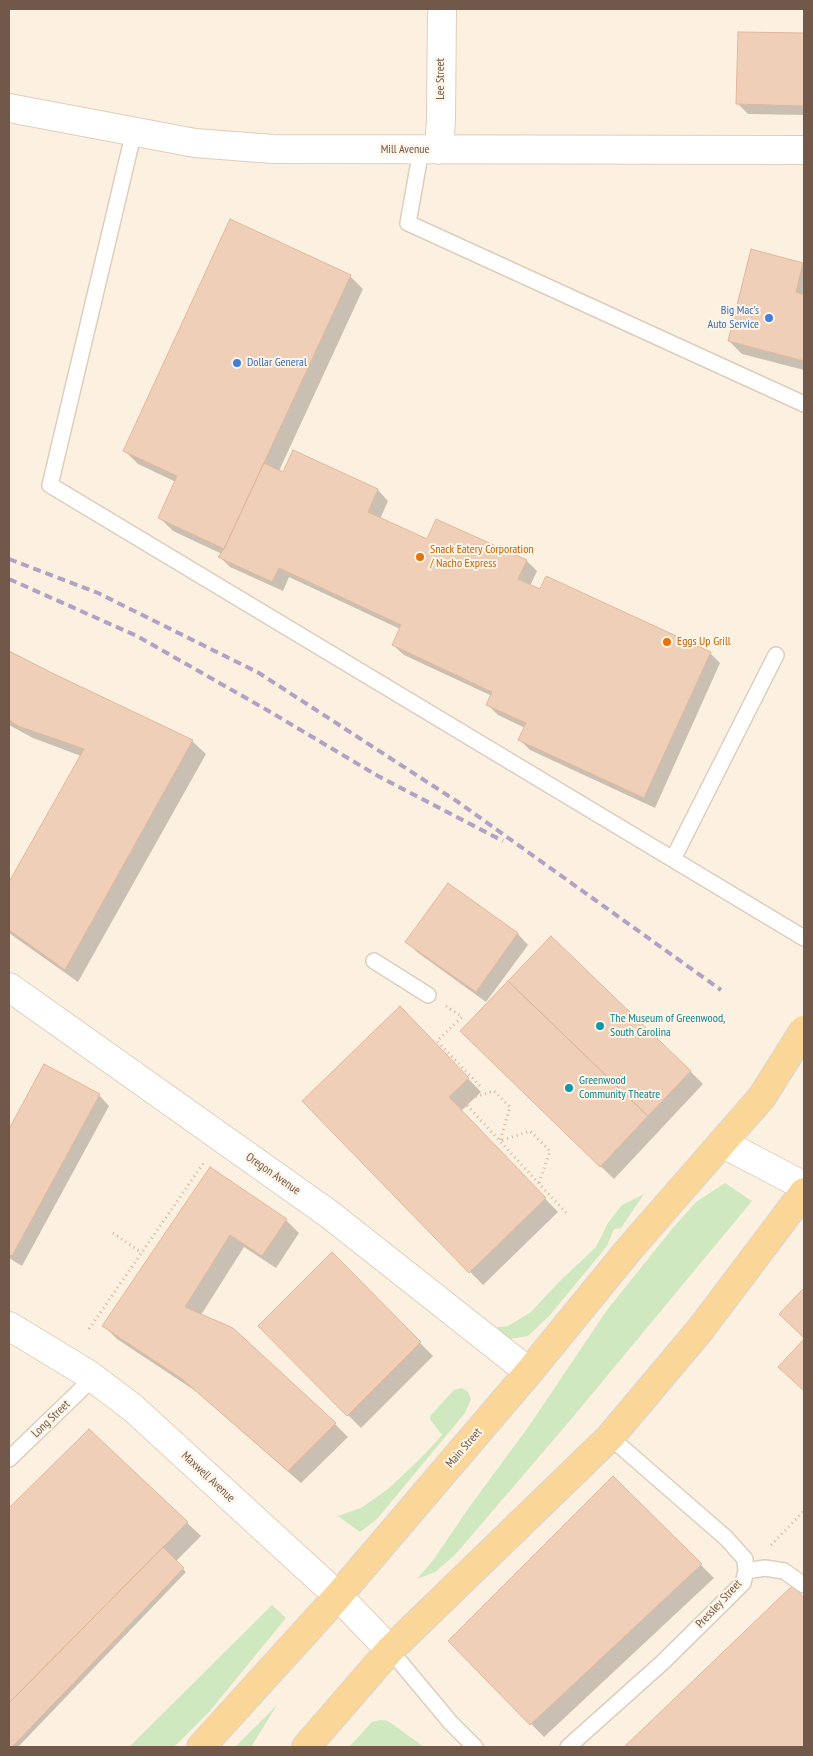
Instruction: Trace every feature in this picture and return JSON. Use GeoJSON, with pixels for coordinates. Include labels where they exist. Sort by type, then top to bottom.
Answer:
{"type":"FeatureCollection","features":[{"type":"Feature","properties":{"kind":"main road","name":"Main Street"},"geometry":{"type":"LineString","coordinates":[[201,1747],[338,1596],[529,1372],[631,1247],[762,1098],[804,1030]]}},
{"type":"Feature","properties":{"kind":"main road"},"geometry":{"type":"LineString","coordinates":[[306,1747],[390,1650],[610,1437],[700,1330],[804,1192]]}},
{"type":"Feature","properties":{"kind":"street","name":"Lee Street"},"geometry":{"type":"LineString","coordinates":[[430,150],[441,119],[442,9]]}},
{"type":"Feature","properties":{"kind":"street","name":"Mill Avenue"},"geometry":{"type":"LineString","coordinates":[[9,108],[195,143],[273,149],[804,150]]}},
{"type":"Feature","properties":{"kind":"street","name":"Oregon Avenue"},"geometry":{"type":"LineString","coordinates":[[9,987],[329,1214],[529,1372]]}},
{"type":"Feature","properties":{"kind":"street"},"geometry":{"type":"LineString","coordinates":[[722,1143],[804,1186]]}},
{"type":"Feature","properties":{"kind":"street","name":"Maxwell Avenue"},"geometry":{"type":"LineString","coordinates":[[9,1326],[93,1378],[133,1408],[338,1596],[390,1650]]}},
{"type":"Feature","properties":{"kind":"lane"},"geometry":{"type":"LineString","coordinates":[[134,131],[50,485],[804,938]]}},
{"type":"Feature","properties":{"kind":"lane"},"geometry":{"type":"LineString","coordinates":[[430,150],[408,223],[804,404]]}},
{"type":"Feature","properties":{"kind":"lane"},"geometry":{"type":"LineString","coordinates":[[673,859],[776,655]]}},
{"type":"Feature","properties":{"kind":"lane"},"geometry":{"type":"LineString","coordinates":[[374,961],[428,995]]}},
{"type":"Feature","properties":{"kind":"lane","name":"Long Street"},"geometry":{"type":"LineString","coordinates":[[9,1459],[93,1378]]}},
{"type":"Feature","properties":{"kind":"lane","name":"Pressley Street"},"geometry":{"type":"LineString","coordinates":[[568,1747],[663,1662],[743,1584],[746,1571],[745,1559],[726,1538],[610,1437]]}},
{"type":"Feature","properties":{"kind":"lane"},"geometry":{"type":"LineString","coordinates":[[746,1571],[765,1568],[784,1571],[804,1585]]}},
{"type":"Feature","properties":{"kind":"lane"},"geometry":{"type":"LineString","coordinates":[[390,1650],[450,1723],[474,1747]]}},
{"type":"Feature","properties":{"kind":"path"},"geometry":{"type":"LineString","coordinates":[[462,1017],[437,1041],[480,1086],[463,1102]]}},
{"type":"Feature","properties":{"kind":"path"},"geometry":{"type":"LineString","coordinates":[[463,1102],[494,1091],[510,1107],[500,1141]]}},
{"type":"Feature","properties":{"kind":"path"},"geometry":{"type":"LineString","coordinates":[[463,1102],[568,1215]]}},
{"type":"Feature","properties":{"kind":"path"},"geometry":{"type":"LineString","coordinates":[[500,1141],[530,1131],[550,1151],[539,1183]]}},
{"type":"Feature","properties":{"kind":"path"},"geometry":{"type":"LineString","coordinates":[[88,1329],[221,1138]]}},
{"type":"Feature","properties":{"kind":"path"},"geometry":{"type":"LineString","coordinates":[[113,1234],[142,1252]]}},
{"type":"Feature","properties":{"kind":"path"},"geometry":{"type":"LineString","coordinates":[[746,1571],[804,1511]]}},
{"type":"Feature","properties":{"kind":"green space"},"geometry":{"type":"Polygon","coordinates":[[[725,1183],[752,1201],[573,1417],[454,1556],[435,1572],[417,1579],[434,1559],[470,1506],[529,1426],[607,1310],[696,1202],[725,1183]]]}},
{"type":"Feature","properties":{"kind":"green space"},"geometry":{"type":"Polygon","coordinates":[[[644,1194],[621,1228],[614,1229],[607,1246],[550,1315],[528,1336],[496,1341],[491,1333],[498,1327],[508,1326],[531,1312],[596,1247],[608,1223],[622,1205],[644,1194]]]}},
{"type":"Feature","properties":{"kind":"green space"},"geometry":{"type":"Polygon","coordinates":[[[462,1388],[468,1392],[471,1399],[465,1413],[377,1519],[360,1532],[338,1516],[361,1508],[388,1489],[420,1459],[442,1435],[430,1419],[430,1416],[454,1390],[462,1388]]]}},
{"type":"Feature","properties":{"kind":"green space"},"geometry":{"type":"Polygon","coordinates":[[[272,1605],[286,1618],[209,1712],[174,1747],[129,1747],[272,1605]]]}},
{"type":"Feature","properties":{"kind":"green space"},"geometry":{"type":"Polygon","coordinates":[[[277,1705],[251,1747],[235,1747],[277,1705]]]}},
{"type":"Feature","properties":{"kind":"green space"},"geometry":{"type":"Polygon","coordinates":[[[388,1721],[424,1747],[349,1747],[372,1722],[388,1721]]]}},
{"type":"Feature","properties":{"kind":"building"},"geometry":{"type":"Polygon","coordinates":[[[738,32],[804,33],[804,106],[736,104],[738,32]]]}},
{"type":"Feature","properties":{"kind":"building","name":"Dollar General"},"geometry":{"type":"Polygon","coordinates":[[[230,219],[351,275],[224,549],[158,518],[177,476],[123,451],[230,219]]]}},
{"type":"Feature","properties":{"kind":"building","name":"Big Mac's Auto Service"},"geometry":{"type":"Polygon","coordinates":[[[751,249],[803,263],[796,292],[804,295],[804,361],[728,341],[751,249]]]}},
{"type":"Feature","properties":{"kind":"building"},"geometry":{"type":"Polygon","coordinates":[[[293,450],[378,489],[368,512],[427,539],[436,519],[527,560],[518,579],[540,589],[546,576],[711,652],[644,798],[518,740],[526,723],[486,705],[492,692],[392,645],[401,625],[279,568],[272,582],[218,557],[224,549],[264,463],[283,472],[293,450]]]}},
{"type":"Feature","properties":{"kind":"building"},"geometry":{"type":"Polygon","coordinates":[[[9,651],[193,740],[65,970],[9,930],[9,882],[84,749],[18,726],[9,720],[9,651]]]}},
{"type":"Feature","properties":{"kind":"building"},"geometry":{"type":"Polygon","coordinates":[[[448,883],[518,933],[476,992],[405,942],[448,883]]]}},
{"type":"Feature","properties":{"kind":"building","name":"The Museum of Greenwood, South Carolina"},"geometry":{"type":"Polygon","coordinates":[[[551,936],[691,1071],[648,1116],[508,981],[551,936]]]}},
{"type":"Feature","properties":{"kind":"building","name":"Greenwood Community Theatre"},"geometry":{"type":"Polygon","coordinates":[[[508,981],[648,1116],[600,1167],[460,1031],[508,981]]]}},
{"type":"Feature","properties":{"kind":"building"},"geometry":{"type":"Polygon","coordinates":[[[400,1006],[469,1078],[449,1097],[546,1198],[469,1273],[302,1101],[400,1006]]]}},
{"type":"Feature","properties":{"kind":"building"},"geometry":{"type":"Polygon","coordinates":[[[44,1064],[100,1094],[12,1256],[9,1255],[9,1129],[44,1064]]]}},
{"type":"Feature","properties":{"kind":"building"},"geometry":{"type":"Polygon","coordinates":[[[210,1167],[287,1219],[262,1256],[230,1235],[185,1307],[233,1328],[336,1423],[288,1471],[182,1379],[102,1326],[210,1167]]]}},
{"type":"Feature","properties":{"kind":"building"},"geometry":{"type":"Polygon","coordinates":[[[332,1252],[421,1342],[347,1416],[258,1326],[332,1252]]]}},
{"type":"Feature","properties":{"kind":"building"},"geometry":{"type":"Polygon","coordinates":[[[804,1288],[804,1338],[779,1314],[804,1288]]]}},
{"type":"Feature","properties":{"kind":"building"},"geometry":{"type":"Polygon","coordinates":[[[804,1339],[804,1391],[778,1367],[804,1339]]]}},
{"type":"Feature","properties":{"kind":"building"},"geometry":{"type":"Polygon","coordinates":[[[89,1429],[188,1522],[9,1703],[9,1508],[89,1429]]]}},
{"type":"Feature","properties":{"kind":"building"},"geometry":{"type":"Polygon","coordinates":[[[613,1476],[702,1564],[530,1725],[448,1641],[613,1476]]]}},
{"type":"Feature","properties":{"kind":"building"},"geometry":{"type":"Polygon","coordinates":[[[163,1547],[184,1568],[12,1747],[9,1747],[9,1703],[163,1547]]]}},
{"type":"Feature","properties":{"kind":"building"},"geometry":{"type":"Polygon","coordinates":[[[793,1585],[804,1598],[804,1747],[624,1747],[793,1585]]]}},
{"type":"Feature","properties":{"kind":"railway"},"geometry":{"type":"LineString","coordinates":[[9,559],[98,593],[259,673],[458,802],[721,990]]}},
{"type":"Feature","properties":{"kind":"railway"},"geometry":{"type":"LineString","coordinates":[[9,579],[137,636],[378,776],[503,841]]}},
{"type":"Feature","properties":{"kind":"place","name":"Big Mac's Auto Service"},"geometry":{"type":"Point","coordinates":[769,318]}},
{"type":"Feature","properties":{"kind":"place","name":"Dollar General"},"geometry":{"type":"Point","coordinates":[237,363]}},
{"type":"Feature","properties":{"kind":"place","name":"Snack Eatery Corporation / Nacho Express"},"geometry":{"type":"Point","coordinates":[420,557]}},
{"type":"Feature","properties":{"kind":"place","name":"Eggs Up Grill"},"geometry":{"type":"Point","coordinates":[667,642]}},
{"type":"Feature","properties":{"kind":"place","name":"The Museum of Greenwood, South Carolina"},"geometry":{"type":"Point","coordinates":[600,1026]}},
{"type":"Feature","properties":{"kind":"place","name":"Greenwood Community Theatre"},"geometry":{"type":"Point","coordinates":[569,1088]}}]}
